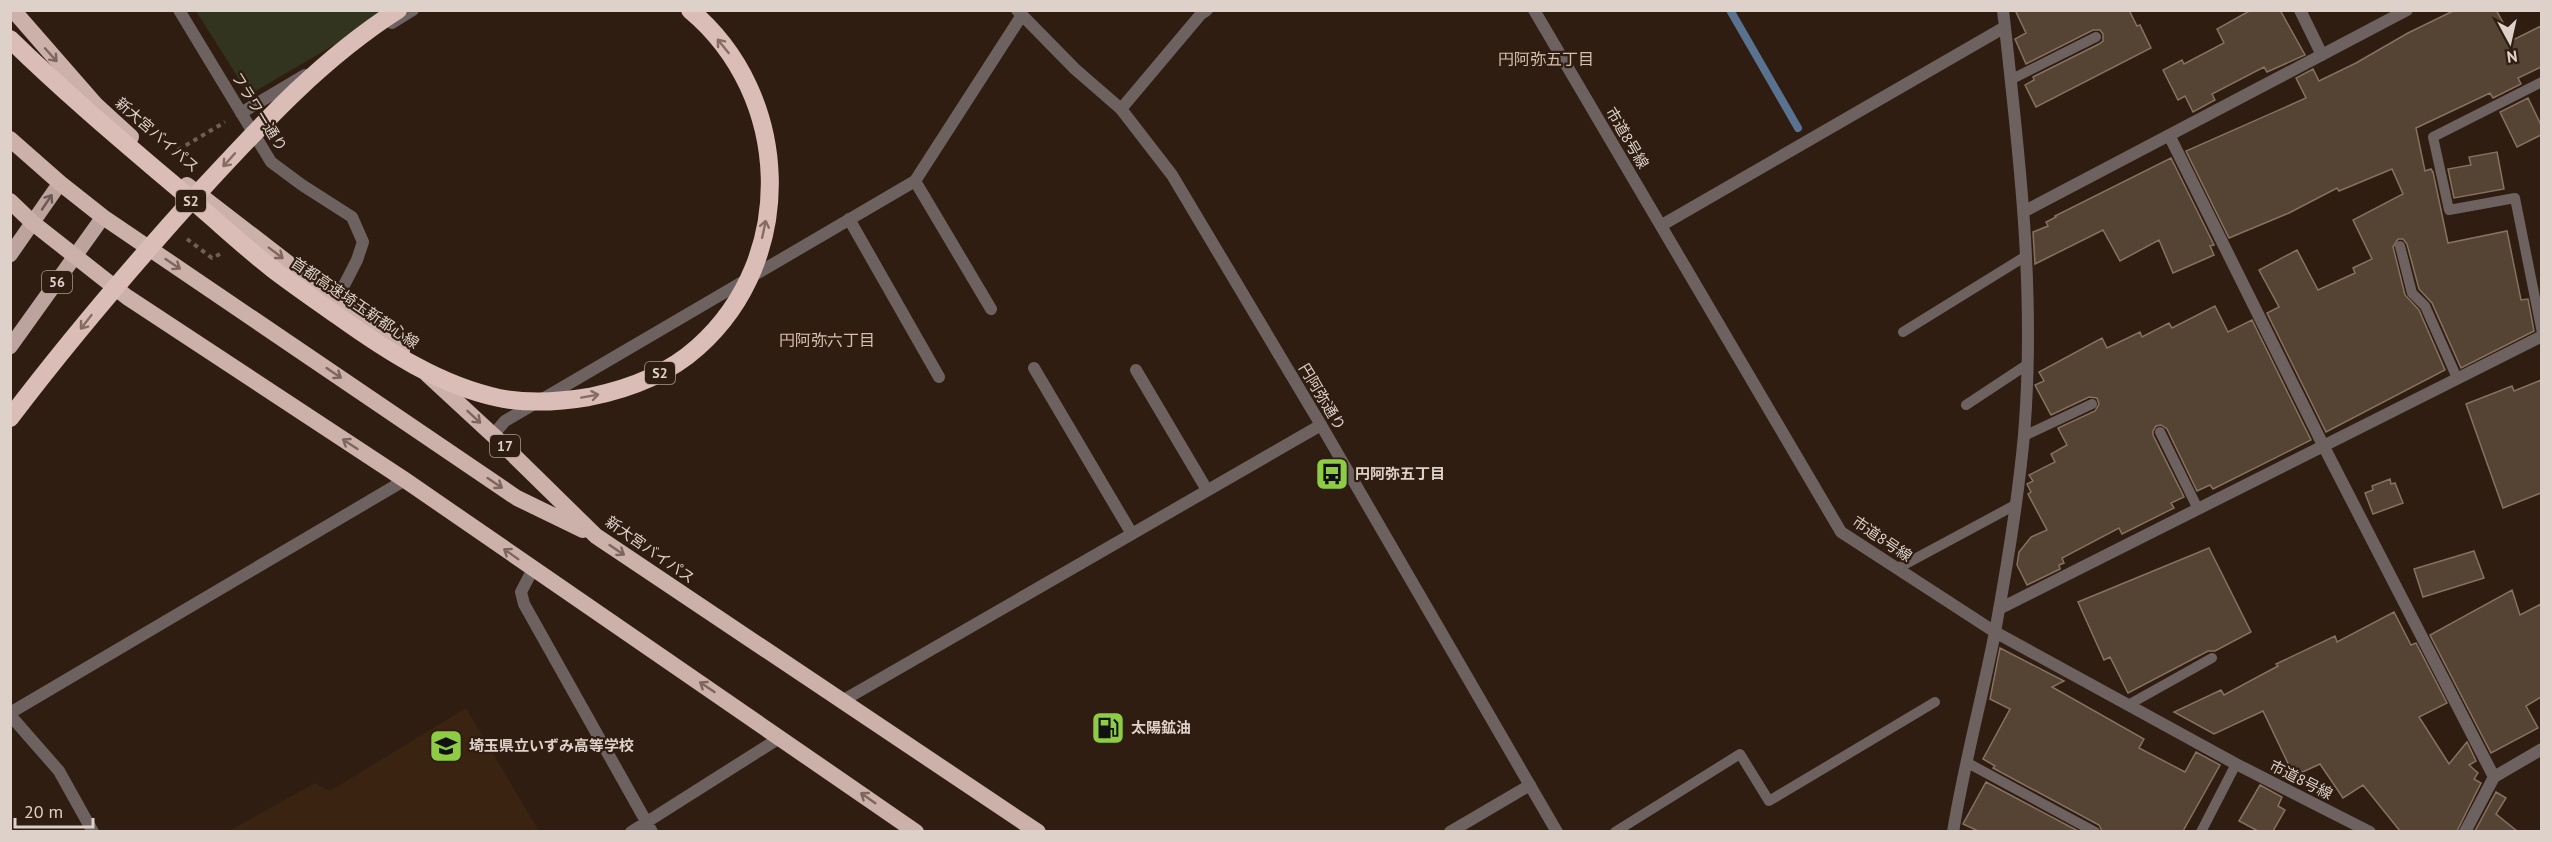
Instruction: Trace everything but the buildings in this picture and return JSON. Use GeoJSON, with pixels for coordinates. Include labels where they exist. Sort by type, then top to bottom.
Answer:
{"type":"FeatureCollection","features":[{"type":"Feature","properties":{"kind":"highway","name":"新大宮バイパス"},"geometry":{"type":"LineString","coordinates":[[13,10],[96,105],[161,165],[396,346],[493,435],[596,536],[1038,831]]}},
{"type":"Feature","properties":{"kind":"highway","name":"S2"},"geometry":{"type":"LineString","coordinates":[[10,418],[119,281],[258,128],[308,79],[356,38],[398,10]]}},
{"type":"Feature","properties":{"kind":"highway","name":"首都高速埼玉新都心線"},"geometry":{"type":"LineString","coordinates":[[10,39],[139,155],[274,270],[385,349],[432,375],[478,393],[514,400],[554,401],[610,393],[650,379],[682,360],[698,347],[725,317],[754,266],[769,202],[769,161],[761,118],[756,101],[738,65],[713,33],[690,10]]}},
{"type":"Feature","properties":{"kind":"highway","name":"17"},"geometry":{"type":"LineString","coordinates":[[10,138],[60,183],[103,217],[517,498],[596,536]]}},
{"type":"Feature","properties":{"kind":"highway"},"geometry":{"type":"LineString","coordinates":[[10,201],[33,223],[127,297],[405,480],[916,831]]}},
{"type":"Feature","properties":{"kind":"main road"},"geometry":{"type":"LineString","coordinates":[[10,255],[60,183]]}},
{"type":"Feature","properties":{"kind":"main road","name":"56"},"geometry":{"type":"LineString","coordinates":[[10,347],[103,217]]}},
{"type":"Feature","properties":{"kind":"street","name":"フラワー通り"},"geometry":{"type":"LineString","coordinates":[[179,10],[271,162],[352,217],[363,242],[357,260],[337,299]]}},
{"type":"Feature","properties":{"kind":"street"},"geometry":{"type":"LineString","coordinates":[[241,113],[413,10]]}},
{"type":"Feature","properties":{"kind":"street"},"geometry":{"type":"LineString","coordinates":[[1121,109],[1201,14],[1207,10]]}},
{"type":"Feature","properties":{"kind":"street","name":"市道8号線"},"geometry":{"type":"LineString","coordinates":[[1534,10],[1841,532],[1995,632],[2236,764],[2370,831]]}},
{"type":"Feature","properties":{"kind":"street"},"geometry":{"type":"LineString","coordinates":[[1953,831],[1995,632],[2024,436],[2028,364],[2025,211],[2003,10]]}},
{"type":"Feature","properties":{"kind":"street"},"geometry":{"type":"LineString","coordinates":[[2300,10],[2322,55]]}},
{"type":"Feature","properties":{"kind":"street"},"geometry":{"type":"LineString","coordinates":[[2025,211],[2407,10]]}},
{"type":"Feature","properties":{"kind":"street"},"geometry":{"type":"LineString","coordinates":[[493,435],[505,421],[915,180],[1019,13]]}},
{"type":"Feature","properties":{"kind":"street","name":"円阿弥通り"},"geometry":{"type":"LineString","coordinates":[[1019,13],[1075,69],[1121,109],[1172,175],[1322,424],[1557,831]]}},
{"type":"Feature","properties":{"kind":"street"},"geometry":{"type":"LineString","coordinates":[[1662,225],[2005,27]]}},
{"type":"Feature","properties":{"kind":"street"},"geometry":{"type":"LineString","coordinates":[[2169,135],[2323,445],[2494,777]]}},
{"type":"Feature","properties":{"kind":"street"},"geometry":{"type":"LineString","coordinates":[[915,180],[992,309]]}},
{"type":"Feature","properties":{"kind":"street"},"geometry":{"type":"LineString","coordinates":[[849,219],[939,377]]}},
{"type":"Feature","properties":{"kind":"street"},"geometry":{"type":"LineString","coordinates":[[1999,609],[2541,335]]}},
{"type":"Feature","properties":{"kind":"street"},"geometry":{"type":"LineString","coordinates":[[1034,368],[1132,534]]}},
{"type":"Feature","properties":{"kind":"street"},"geometry":{"type":"LineString","coordinates":[[1136,370],[1208,490]]}},
{"type":"Feature","properties":{"kind":"street"},"geometry":{"type":"LineString","coordinates":[[842,701],[1322,424]]}},
{"type":"Feature","properties":{"kind":"street"},"geometry":{"type":"LineString","coordinates":[[93,831],[58,771],[10,714],[405,480]]}},
{"type":"Feature","properties":{"kind":"street"},"geometry":{"type":"LineString","coordinates":[[533,569],[521,592],[524,604],[649,827]]}},
{"type":"Feature","properties":{"kind":"street"},"geometry":{"type":"LineString","coordinates":[[631,831],[649,827],[781,737]]}},
{"type":"Feature","properties":{"kind":"street"},"geometry":{"type":"LineString","coordinates":[[2465,831],[2494,777],[2541,749]]}},
{"type":"Feature","properties":{"kind":"street"},"geometry":{"type":"LineString","coordinates":[[1450,831],[1530,785]]}},
{"type":"Feature","properties":{"kind":"lane"},"geometry":{"type":"LineString","coordinates":[[2012,79],[2096,37]]}},
{"type":"Feature","properties":{"kind":"lane"},"geometry":{"type":"LineString","coordinates":[[2541,82],[2433,137],[2449,210],[2515,198],[2541,335]]}},
{"type":"Feature","properties":{"kind":"lane"},"geometry":{"type":"LineString","coordinates":[[2400,246],[2412,293],[2425,306],[2457,378]]}},
{"type":"Feature","properties":{"kind":"lane"},"geometry":{"type":"LineString","coordinates":[[1903,332],[2026,256]]}},
{"type":"Feature","properties":{"kind":"lane"},"geometry":{"type":"LineString","coordinates":[[1966,405],[2028,364]]}},
{"type":"Feature","properties":{"kind":"lane"},"geometry":{"type":"LineString","coordinates":[[2024,436],[2092,404]]}},
{"type":"Feature","properties":{"kind":"lane"},"geometry":{"type":"LineString","coordinates":[[2160,432],[2197,507]]}},
{"type":"Feature","properties":{"kind":"lane"},"geometry":{"type":"LineString","coordinates":[[1898,568],[2015,505]]}},
{"type":"Feature","properties":{"kind":"lane"},"geometry":{"type":"LineString","coordinates":[[2128,705],[2212,658]]}},
{"type":"Feature","properties":{"kind":"lane"},"geometry":{"type":"LineString","coordinates":[[1615,831],[1740,754],[1769,801],[1935,702]]}},
{"type":"Feature","properties":{"kind":"lane"},"geometry":{"type":"LineString","coordinates":[[1966,762],[2094,831]]}},
{"type":"Feature","properties":{"kind":"lane"},"geometry":{"type":"LineString","coordinates":[[2201,831],[2236,764]]}},
{"type":"Feature","properties":{"kind":"path"},"geometry":{"type":"LineString","coordinates":[[178,150],[241,113]]}},
{"type":"Feature","properties":{"kind":"path"},"geometry":{"type":"LineString","coordinates":[[183,236],[212,258],[228,250]]}},
{"type":"Feature","properties":{"kind":"shaded area","name":"埼玉県立いずみ高等学校"},"geometry":{"type":"Polygon","coordinates":[[[466,708],[539,831],[229,831],[315,783],[330,791],[466,708]]]}},
{"type":"Feature","properties":{"kind":"green space"},"geometry":{"type":"Polygon","coordinates":[[[196,11],[392,11],[249,95],[196,11]]]}},
{"type":"Feature","properties":{"kind":"waterway"},"geometry":{"type":"LineString","coordinates":[[1730,10],[1798,128]]}},
{"type":"Feature","properties":{"kind":"place","name":"円阿弥五丁目"},"geometry":{"type":"Point","coordinates":[1332,474]}},
{"type":"Feature","properties":{"kind":"place","name":"太陽鉱油"},"geometry":{"type":"Point","coordinates":[1108,728]}},
{"type":"Feature","properties":{"kind":"place","name":"埼玉県立いずみ高等学校"},"geometry":{"type":"Point","coordinates":[446,746]}},
{"type":"Feature","properties":{"kind":"district","name":"円阿弥五丁目"},"geometry":{"type":"Point","coordinates":[1546,59]}},
{"type":"Feature","properties":{"kind":"district","name":"円阿弥六丁目"},"geometry":{"type":"Point","coordinates":[827,340]}}]}
